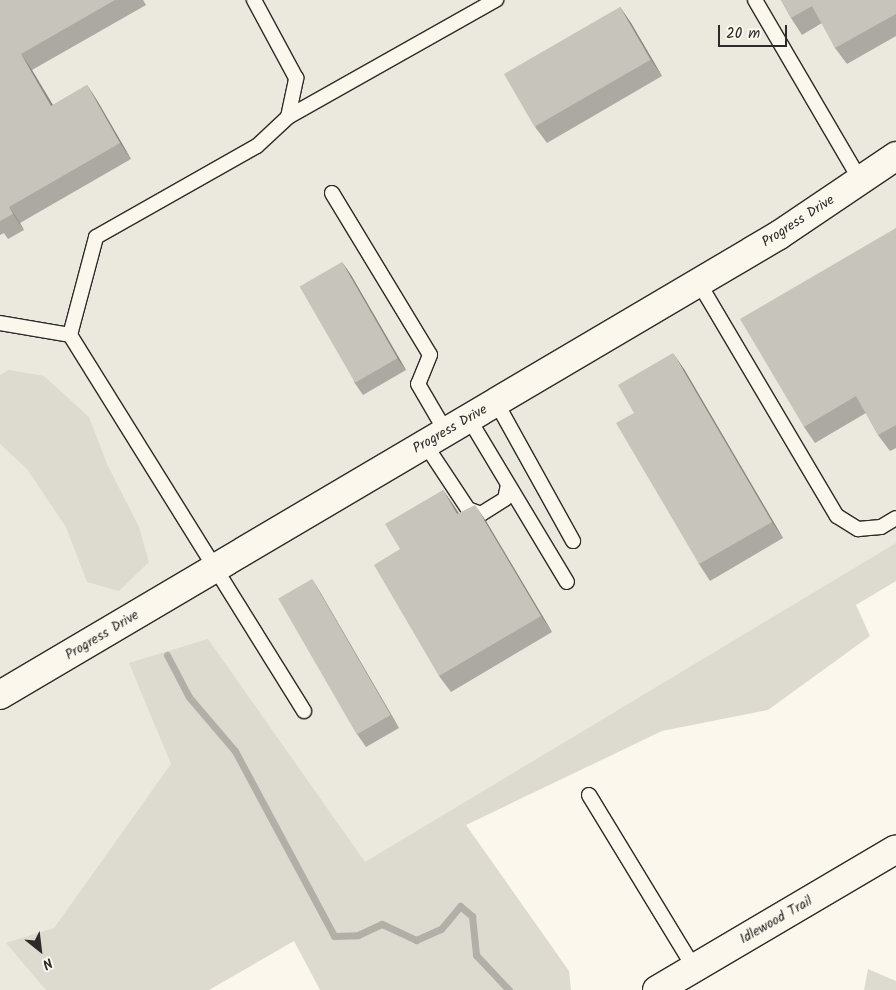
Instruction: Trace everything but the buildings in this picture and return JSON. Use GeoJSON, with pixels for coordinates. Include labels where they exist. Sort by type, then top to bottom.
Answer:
{"type":"FeatureCollection","features":[{"type":"Feature","properties":{"kind":"street","name":"Progress Drive"},"geometry":{"type":"LineString","coordinates":[[0,696],[779,235],[896,156]]}},
{"type":"Feature","properties":{"kind":"street","name":"Idlewood Trail"},"geometry":{"type":"LineString","coordinates":[[657,990],[896,849]]}},
{"type":"Feature","properties":{"kind":"lane"},"geometry":{"type":"LineString","coordinates":[[254,0],[296,78],[288,117]]}},
{"type":"Feature","properties":{"kind":"lane"},"geometry":{"type":"LineString","coordinates":[[304,711],[70,335],[96,237],[257,146],[288,117],[496,0]]}},
{"type":"Feature","properties":{"kind":"lane"},"geometry":{"type":"LineString","coordinates":[[755,0],[860,180]]}},
{"type":"Feature","properties":{"kind":"lane"},"geometry":{"type":"LineString","coordinates":[[332,193],[430,355],[418,384],[447,432],[468,509],[481,514],[505,499],[508,485]]}},
{"type":"Feature","properties":{"kind":"lane"},"geometry":{"type":"LineString","coordinates":[[699,283],[837,516],[858,529],[881,527],[896,518]]}},
{"type":"Feature","properties":{"kind":"lane"},"geometry":{"type":"LineString","coordinates":[[0,323],[70,335]]}},
{"type":"Feature","properties":{"kind":"lane"},"geometry":{"type":"LineString","coordinates":[[496,402],[573,540]]}},
{"type":"Feature","properties":{"kind":"lane"},"geometry":{"type":"LineString","coordinates":[[447,432],[508,485],[567,582]]}},
{"type":"Feature","properties":{"kind":"lane"},"geometry":{"type":"LineString","coordinates":[[589,795],[694,968]]}},
{"type":"Feature","properties":{"kind":"shaded area"},"geometry":{"type":"Polygon","coordinates":[[[0,0],[896,0],[896,547],[593,725],[161,990],[0,990],[0,0]]]}},
{"type":"Feature","properties":{"kind":"shaded area"},"geometry":{"type":"Polygon","coordinates":[[[9,370],[44,376],[89,417],[107,464],[139,527],[149,562],[119,591],[87,582],[66,527],[27,469],[0,444],[0,375],[9,370]]]}},
{"type":"Feature","properties":{"kind":"shaded area"},"geometry":{"type":"Polygon","coordinates":[[[896,543],[896,581],[856,605],[870,636],[768,710],[662,731],[466,825],[569,971],[571,990],[320,990],[294,941],[209,990],[46,990],[6,943],[54,928],[171,764],[129,663],[208,639],[365,862],[896,543]]]}},
{"type":"Feature","properties":{"kind":"shaded area"},"geometry":{"type":"Polygon","coordinates":[[[868,969],[896,981],[896,990],[864,990],[868,969]]]}},
{"type":"Feature","properties":{"kind":"waterway"},"geometry":{"type":"LineString","coordinates":[[167,655],[189,697],[235,751],[334,936],[358,935],[382,924],[416,940],[441,929],[460,906],[472,916],[476,955],[509,990]]}}]}
